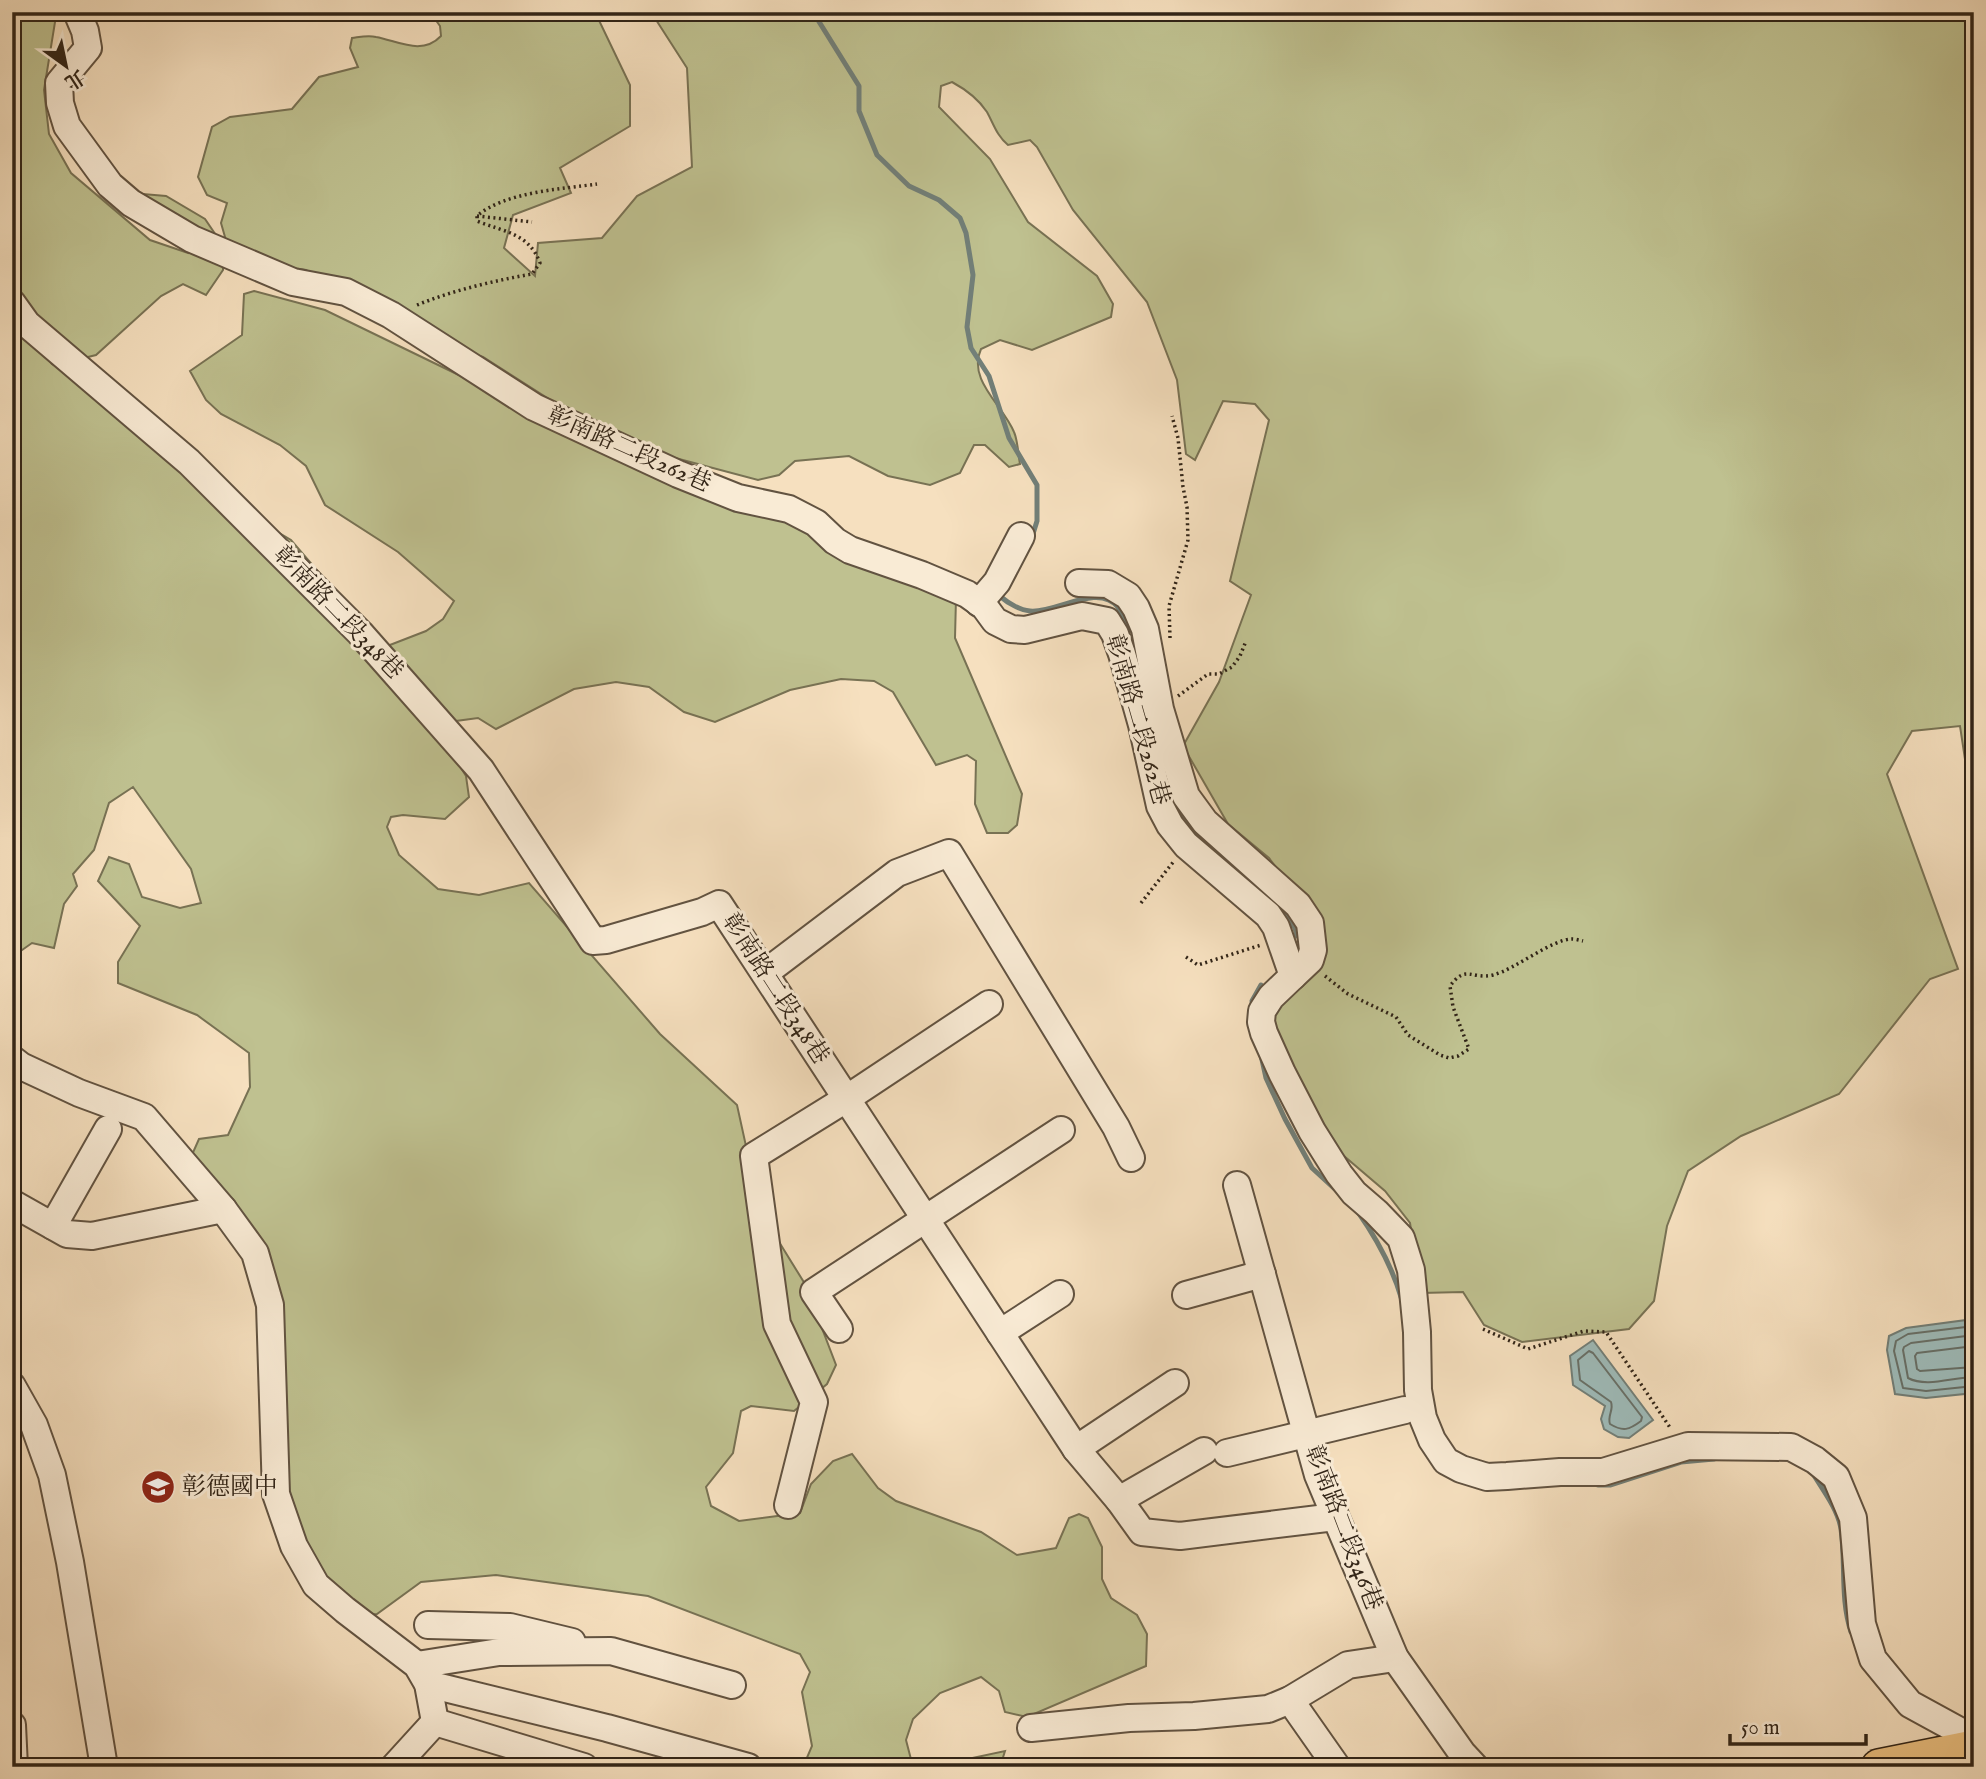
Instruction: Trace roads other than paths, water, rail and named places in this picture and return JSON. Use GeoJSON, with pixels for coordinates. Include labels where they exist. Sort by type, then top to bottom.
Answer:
{"type":"FeatureCollection","features":[{"type":"Feature","properties":{"kind":"main road"},"geometry":{"type":"LineString","coordinates":[[1879,1767],[1974,1748]]}},
{"type":"Feature","properties":{"kind":"street","name":"彰南路二段262巷"},"geometry":{"type":"LineString","coordinates":[[77,12],[88,48],[59,83],[60,103],[67,126],[110,186],[131,203],[192,239],[293,282],[346,292],[391,315],[534,407],[690,479],[738,498],[789,509],[816,523],[835,541],[850,550],[967,594],[995,621],[1011,629],[1025,630],[1082,616],[1107,621],[1122,654],[1142,725],[1160,806],[1170,825],[1186,845],[1268,915],[1280,940],[1301,968]]}},
{"type":"Feature","properties":{"kind":"street","name":"彰南路二段348巷"},"geometry":{"type":"LineString","coordinates":[[12,303],[27,324],[189,463],[360,633],[481,770],[593,941],[606,940],[702,912],[719,904],[1076,1448],[1142,1532],[1180,1536],[1335,1517]]}},
{"type":"Feature","properties":{"kind":"street"},"geometry":{"type":"LineString","coordinates":[[979,603],[997,582],[1021,536]]}},
{"type":"Feature","properties":{"kind":"street"},"geometry":{"type":"LineString","coordinates":[[1079,583],[1108,584],[1128,596],[1145,629],[1160,709],[1186,796],[1205,822],[1298,905],[1310,923],[1313,950],[1301,968],[1271,997],[1262,1011],[1261,1022],[1282,1073],[1312,1131],[1339,1174],[1354,1193],[1401,1238],[1407,1252],[1417,1332],[1418,1390],[1423,1418],[1432,1440],[1446,1461],[1487,1477],[1603,1472],[1688,1446],[1791,1447],[1815,1460],[1836,1477],[1853,1518],[1862,1624],[1873,1659],[1910,1704],[1974,1739]]}},
{"type":"Feature","properties":{"kind":"street"},"geometry":{"type":"LineString","coordinates":[[765,973],[897,873],[949,853],[1116,1127],[1131,1158]]}},
{"type":"Feature","properties":{"kind":"street"},"geometry":{"type":"LineString","coordinates":[[788,1505],[814,1402],[777,1324],[754,1156],[989,1003]]}},
{"type":"Feature","properties":{"kind":"street"},"geometry":{"type":"LineString","coordinates":[[12,1059],[21,1066],[79,1093],[144,1117],[223,1209],[254,1253],[270,1305],[276,1494],[294,1546],[316,1585],[423,1674],[748,1767]]}},
{"type":"Feature","properties":{"kind":"street"},"geometry":{"type":"LineString","coordinates":[[53,1226],[108,1129]]}},
{"type":"Feature","properties":{"kind":"street"},"geometry":{"type":"LineString","coordinates":[[839,1329],[814,1292],[1060,1130]]}},
{"type":"Feature","properties":{"kind":"street","name":"彰南路二段346巷"},"geometry":{"type":"LineString","coordinates":[[1237,1185],[1318,1475],[1335,1517],[1395,1658],[1462,1753],[1475,1767]]}},
{"type":"Feature","properties":{"kind":"street"},"geometry":{"type":"LineString","coordinates":[[12,1203],[67,1234],[92,1236],[223,1209]]}},
{"type":"Feature","properties":{"kind":"street"},"geometry":{"type":"LineString","coordinates":[[1186,1295],[1262,1274]]}},
{"type":"Feature","properties":{"kind":"street"},"geometry":{"type":"LineString","coordinates":[[1000,1333],[1060,1294]]}},
{"type":"Feature","properties":{"kind":"street"},"geometry":{"type":"LineString","coordinates":[[1076,1448],[1175,1382]]}},
{"type":"Feature","properties":{"kind":"street"},"geometry":{"type":"LineString","coordinates":[[12,1386],[34,1425],[52,1475],[70,1562],[104,1767]]}},
{"type":"Feature","properties":{"kind":"street"},"geometry":{"type":"LineString","coordinates":[[1119,1500],[1216,1452],[1405,1410]]}},
{"type":"Feature","properties":{"kind":"street"},"geometry":{"type":"LineString","coordinates":[[428,1625],[510,1627],[611,1651],[732,1685]]}},
{"type":"Feature","properties":{"kind":"street"},"geometry":{"type":"LineString","coordinates":[[423,1674],[499,1652],[611,1651]]}},
{"type":"Feature","properties":{"kind":"street"},"geometry":{"type":"LineString","coordinates":[[1031,1728],[1129,1718],[1194,1716],[1268,1709],[1290,1700],[1348,1665],[1395,1658]]}},
{"type":"Feature","properties":{"kind":"street"},"geometry":{"type":"LineString","coordinates":[[423,1674],[435,1722]]}},
{"type":"Feature","properties":{"kind":"street"},"geometry":{"type":"LineString","coordinates":[[1290,1700],[1337,1767]]}},
{"type":"Feature","properties":{"kind":"street"},"geometry":{"type":"LineString","coordinates":[[394,1767],[435,1722]]}},
{"type":"Feature","properties":{"kind":"street"},"geometry":{"type":"LineString","coordinates":[[435,1722],[584,1767]]}},
{"type":"Feature","properties":{"kind":"street"},"geometry":{"type":"LineString","coordinates":[[12,1725],[14,1767]]}},
{"type":"Feature","properties":{"kind":"water"},"geometry":{"type":"Polygon","coordinates":[[[1974,1319],[1974,1393],[1926,1398],[1895,1394],[1887,1350],[1889,1336],[1906,1328],[1974,1319]]]}},
{"type":"Feature","properties":{"kind":"water"},"geometry":{"type":"Polygon","coordinates":[[[1593,1340],[1653,1420],[1629,1438],[1618,1437],[1604,1429],[1601,1419],[1605,1406],[1573,1385],[1570,1356],[1593,1340]]]}},
{"type":"Feature","properties":{"kind":"waterway"},"geometry":{"type":"LineString","coordinates":[[813,12],[859,86],[859,111],[877,155],[909,186],[939,200],[960,218],[966,233],[973,275],[967,327],[971,348],[989,376],[1009,438],[1037,485],[1037,521],[1032,537]]}},
{"type":"Feature","properties":{"kind":"waterway"},"geometry":{"type":"LineString","coordinates":[[1003,592],[1001,597],[1007,602],[1030,611],[1040,611],[1088,598],[1110,600],[1118,607],[1128,632]]}},
{"type":"Feature","properties":{"kind":"waterway"},"geometry":{"type":"LineString","coordinates":[[1169,791],[1176,806],[1196,832],[1259,888]]}},
{"type":"Feature","properties":{"kind":"waterway"},"geometry":{"type":"LineString","coordinates":[[1280,906],[1295,928],[1297,936]]}},
{"type":"Feature","properties":{"kind":"waterway"},"geometry":{"type":"LineString","coordinates":[[1253,1008],[1252,1001],[1261,985]]}},
{"type":"Feature","properties":{"kind":"waterway"},"geometry":{"type":"LineString","coordinates":[[1261,1055],[1266,1078],[1312,1168],[1337,1191]]}},
{"type":"Feature","properties":{"kind":"waterway"},"geometry":{"type":"LineString","coordinates":[[1358,1212],[1384,1254],[1402,1300]]}},
{"type":"Feature","properties":{"kind":"waterway"},"geometry":{"type":"LineString","coordinates":[[1598,1485],[1610,1485],[1681,1462],[1714,1459]]}},
{"type":"Feature","properties":{"kind":"waterway"},"geometry":{"type":"LineString","coordinates":[[1812,1472],[1833,1507],[1841,1529],[1845,1606],[1851,1632]]}},
{"type":"Feature","properties":{"kind":"place","name":"彰德國中"},"geometry":{"type":"Point","coordinates":[158,1487]}}]}
